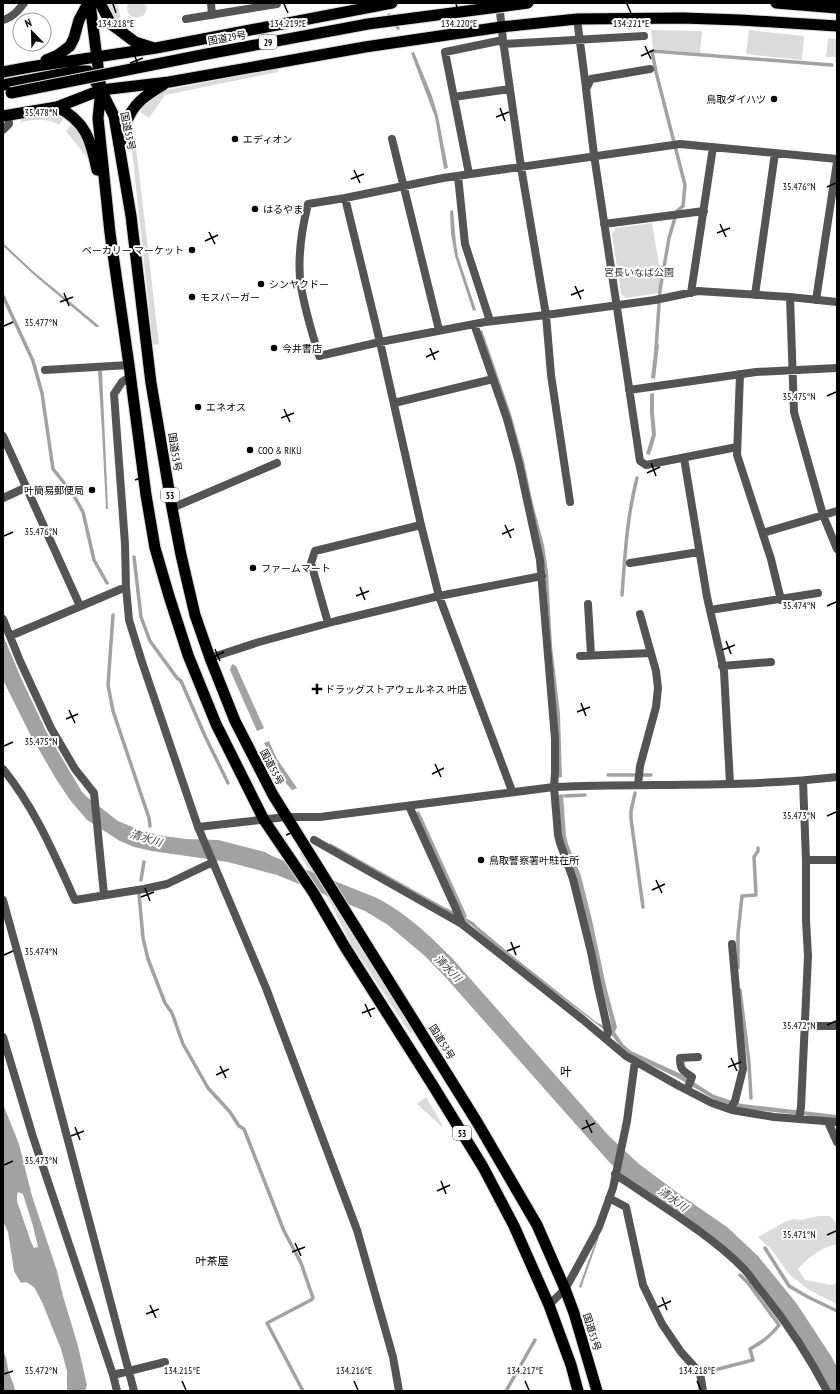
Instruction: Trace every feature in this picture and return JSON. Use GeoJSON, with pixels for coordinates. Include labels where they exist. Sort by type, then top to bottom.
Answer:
{"type":"FeatureCollection","features":[{"type":"Feature","properties":{"kind":"highway","name":"国道53号"},"geometry":{"type":"LineString","coordinates":[[89,3],[101,90],[98,118],[110,233],[146,495],[155,548],[188,655],[216,724],[264,820],[313,892],[345,947],[483,1167],[514,1226],[549,1305],[571,1366],[578,1391]]}},
{"type":"Feature","properties":{"kind":"highway"},"geometry":{"type":"LineString","coordinates":[[30,67],[58,55],[70,46],[79,20],[89,3]]}},
{"type":"Feature","properties":{"kind":"highway"},"geometry":{"type":"LineString","coordinates":[[100,3],[111,24],[135,42],[156,48]]}},
{"type":"Feature","properties":{"kind":"highway"},"geometry":{"type":"LineString","coordinates":[[3,72],[156,48],[392,3]]}},
{"type":"Feature","properties":{"kind":"highway","name":"国道29号"},"geometry":{"type":"LineString","coordinates":[[6,91],[368,24],[528,3]]}},
{"type":"Feature","properties":{"kind":"highway"},"geometry":{"type":"LineString","coordinates":[[776,3],[837,8]]}},
{"type":"Feature","properties":{"kind":"highway"},"geometry":{"type":"LineString","coordinates":[[6,116],[58,107],[101,90],[169,82],[365,47],[501,26],[577,19],[683,18],[837,26]]}},
{"type":"Feature","properties":{"kind":"highway","name":"29"},"geometry":{"type":"LineString","coordinates":[[6,91],[77,71],[88,71],[101,90]]}},
{"type":"Feature","properties":{"kind":"highway"},"geometry":{"type":"LineString","coordinates":[[119,146],[126,123],[140,101],[147,94],[169,82]]}},
{"type":"Feature","properties":{"kind":"highway","name":"国道53号"},"geometry":{"type":"LineString","coordinates":[[101,90],[114,116],[131,216],[151,382],[172,508],[195,615],[210,658],[235,721],[286,817],[343,906],[502,1163],[537,1225],[574,1312],[597,1391]]}},
{"type":"Feature","properties":{"kind":"highway"},"geometry":{"type":"LineString","coordinates":[[58,107],[68,112],[74,118],[84,130],[91,144],[110,233]]}},
{"type":"Feature","properties":{"kind":"street"},"geometry":{"type":"LineString","coordinates":[[3,20],[16,13],[24,3]]}},
{"type":"Feature","properties":{"kind":"street"},"geometry":{"type":"LineString","coordinates":[[211,3],[212,15]]}},
{"type":"Feature","properties":{"kind":"street"},"geometry":{"type":"LineString","coordinates":[[186,19],[277,3]]}},
{"type":"Feature","properties":{"kind":"street"},"geometry":{"type":"LineString","coordinates":[[499,3],[503,42],[521,167],[546,315],[551,375],[570,502]]}},
{"type":"Feature","properties":{"kind":"street"},"geometry":{"type":"LineString","coordinates":[[577,19],[594,155],[640,461],[646,465],[737,447]]}},
{"type":"Feature","properties":{"kind":"street"},"geometry":{"type":"LineString","coordinates":[[469,174],[445,52],[503,42],[644,36]]}},
{"type":"Feature","properties":{"kind":"street"},"geometry":{"type":"LineString","coordinates":[[586,89],[591,78],[650,69]]}},
{"type":"Feature","properties":{"kind":"street"},"geometry":{"type":"LineString","coordinates":[[454,97],[510,89]]}},
{"type":"Feature","properties":{"kind":"street"},"geometry":{"type":"LineString","coordinates":[[3,130],[9,124],[6,116]]}},
{"type":"Feature","properties":{"kind":"street"},"geometry":{"type":"LineString","coordinates":[[392,139],[439,330]]}},
{"type":"Feature","properties":{"kind":"street"},"geometry":{"type":"LineString","coordinates":[[837,159],[680,144],[594,155],[469,174],[308,204],[300,247],[300,279],[302,293],[319,356],[380,342],[490,321],[616,306],[698,292],[790,297],[837,302]]}},
{"type":"Feature","properties":{"kind":"street"},"geometry":{"type":"LineString","coordinates":[[692,293],[713,147]]}},
{"type":"Feature","properties":{"kind":"street"},"geometry":{"type":"LineString","coordinates":[[754,295],[775,152]]}},
{"type":"Feature","properties":{"kind":"street"},"geometry":{"type":"LineString","coordinates":[[816,300],[837,162]]}},
{"type":"Feature","properties":{"kind":"street"},"geometry":{"type":"LineString","coordinates":[[458,176],[466,248],[490,321]]}},
{"type":"Feature","properties":{"kind":"street"},"geometry":{"type":"LineString","coordinates":[[345,198],[439,596],[512,792]]}},
{"type":"Feature","properties":{"kind":"street"},"geometry":{"type":"LineString","coordinates":[[604,224],[704,210]]}},
{"type":"Feature","properties":{"kind":"street"},"geometry":{"type":"LineString","coordinates":[[790,297],[794,412],[823,515],[837,549]]}},
{"type":"Feature","properties":{"kind":"street"},"geometry":{"type":"LineString","coordinates":[[474,324],[519,463],[540,560],[554,739],[554,787],[560,843],[573,879],[588,939],[605,1014],[608,1033],[606,1038]]}},
{"type":"Feature","properties":{"kind":"street"},"geometry":{"type":"LineString","coordinates":[[45,370],[129,365]]}},
{"type":"Feature","properties":{"kind":"street"},"geometry":{"type":"LineString","coordinates":[[629,390],[756,372],[837,368]]}},
{"type":"Feature","properties":{"kind":"street"},"geometry":{"type":"LineString","coordinates":[[740,374],[737,455],[771,559],[781,600]]}},
{"type":"Feature","properties":{"kind":"street"},"geometry":{"type":"LineString","coordinates":[[130,377],[122,382],[114,394],[129,620],[198,827],[266,988],[357,1230],[393,1357],[400,1391]]}},
{"type":"Feature","properties":{"kind":"street"},"geometry":{"type":"LineString","coordinates":[[394,403],[493,379]]}},
{"type":"Feature","properties":{"kind":"street"},"geometry":{"type":"LineString","coordinates":[[3,436],[80,606]]}},
{"type":"Feature","properties":{"kind":"street"},"geometry":{"type":"LineString","coordinates":[[684,458],[699,552],[722,666],[730,784]]}},
{"type":"Feature","properties":{"kind":"street"},"geometry":{"type":"LineString","coordinates":[[172,508],[277,463]]}},
{"type":"Feature","properties":{"kind":"street"},"geometry":{"type":"LineString","coordinates":[[3,498],[27,487]]}},
{"type":"Feature","properties":{"kind":"street"},"geometry":{"type":"LineString","coordinates":[[762,533],[837,511]]}},
{"type":"Feature","properties":{"kind":"street"},"geometry":{"type":"LineString","coordinates":[[328,624],[311,563],[315,551],[421,525]]}},
{"type":"Feature","properties":{"kind":"street"},"geometry":{"type":"LineString","coordinates":[[630,563],[699,552]]}},
{"type":"Feature","properties":{"kind":"street"},"geometry":{"type":"LineString","coordinates":[[210,658],[259,642],[439,596],[542,576]]}},
{"type":"Feature","properties":{"kind":"street"},"geometry":{"type":"LineString","coordinates":[[10,636],[126,587]]}},
{"type":"Feature","properties":{"kind":"street"},"geometry":{"type":"LineString","coordinates":[[710,610],[818,593]]}},
{"type":"Feature","properties":{"kind":"street"},"geometry":{"type":"LineString","coordinates":[[588,604],[591,655]]}},
{"type":"Feature","properties":{"kind":"street"},"geometry":{"type":"LineString","coordinates":[[638,785],[640,766],[656,707],[658,688],[656,671],[640,614]]}},
{"type":"Feature","properties":{"kind":"street"},"geometry":{"type":"LineString","coordinates":[[3,619],[20,661],[51,728],[75,769],[94,793],[104,895]]}},
{"type":"Feature","properties":{"kind":"street"},"geometry":{"type":"LineString","coordinates":[[580,656],[651,653]]}},
{"type":"Feature","properties":{"kind":"street"},"geometry":{"type":"LineString","coordinates":[[722,666],[771,662]]}},
{"type":"Feature","properties":{"kind":"street"},"geometry":{"type":"LineString","coordinates":[[3,769],[18,787],[42,828],[75,900],[167,884],[213,862]]}},
{"type":"Feature","properties":{"kind":"street"},"geometry":{"type":"LineString","coordinates":[[198,827],[286,817],[320,817],[554,787],[730,784],[803,781],[837,777]]}},
{"type":"Feature","properties":{"kind":"street"},"geometry":{"type":"LineString","coordinates":[[799,1119],[801,1107],[808,956],[803,781]]}},
{"type":"Feature","properties":{"kind":"street"},"geometry":{"type":"LineString","coordinates":[[409,806],[462,924]]}},
{"type":"Feature","properties":{"kind":"street"},"geometry":{"type":"LineString","coordinates":[[314,840],[462,924],[606,1038],[626,1056],[687,1090],[712,1103],[755,1115],[837,1122]]}},
{"type":"Feature","properties":{"kind":"street"},"geometry":{"type":"LineString","coordinates":[[806,860],[837,860]]}},
{"type":"Feature","properties":{"kind":"street"},"geometry":{"type":"LineString","coordinates":[[3,900],[5,916],[37,1023],[134,1391]]}},
{"type":"Feature","properties":{"kind":"street"},"geometry":{"type":"LineString","coordinates":[[730,1109],[735,1100],[743,1069],[732,944]]}},
{"type":"Feature","properties":{"kind":"street"},"geometry":{"type":"LineString","coordinates":[[804,1026],[837,1026]]}},
{"type":"Feature","properties":{"kind":"street"},"geometry":{"type":"LineString","coordinates":[[3,1037],[33,1137],[113,1375],[117,1391]]}},
{"type":"Feature","properties":{"kind":"street"},"geometry":{"type":"LineString","coordinates":[[687,1090],[692,1077],[684,1072],[680,1067],[680,1058],[698,1057]]}},
{"type":"Feature","properties":{"kind":"street"},"geometry":{"type":"LineString","coordinates":[[549,1305],[565,1289],[599,1227],[613,1188],[627,1121],[635,1061]]}},
{"type":"Feature","properties":{"kind":"street"},"geometry":{"type":"LineString","coordinates":[[828,1122],[837,1142]]}},
{"type":"Feature","properties":{"kind":"street"},"geometry":{"type":"LineString","coordinates":[[615,1174],[698,1231],[723,1250],[745,1270],[775,1308],[814,1367],[827,1391]]}},
{"type":"Feature","properties":{"kind":"street"},"geometry":{"type":"LineString","coordinates":[[609,1198],[626,1207],[643,1285],[662,1324],[681,1352],[700,1373],[703,1391]]}},
{"type":"Feature","properties":{"kind":"street"},"geometry":{"type":"LineString","coordinates":[[113,1375],[165,1362]]}},
{"type":"Feature","properties":{"kind":"green space"},"geometry":{"type":"Polygon","coordinates":[[[106,3],[117,3],[123,26],[112,16],[106,3]]]}},
{"type":"Feature","properties":{"kind":"green space"},"geometry":{"type":"Polygon","coordinates":[[[128,3],[146,3],[146,10],[144,14],[137,18],[132,17],[127,9],[128,3]]]}},
{"type":"Feature","properties":{"kind":"green space"},"geometry":{"type":"Polygon","coordinates":[[[651,30],[702,31],[700,53],[653,49],[651,30]]]}},
{"type":"Feature","properties":{"kind":"green space"},"geometry":{"type":"Polygon","coordinates":[[[749,30],[804,36],[802,60],[746,54],[749,30]]]}},
{"type":"Feature","properties":{"kind":"green space"},"geometry":{"type":"Polygon","coordinates":[[[828,38],[837,39],[837,63],[835,63],[836,57],[826,57],[828,38]]]}},
{"type":"Feature","properties":{"kind":"green space"},"geometry":{"type":"Polygon","coordinates":[[[278,68],[278,72],[165,95],[149,118],[140,112],[147,100],[167,90],[278,68]]]}},
{"type":"Feature","properties":{"kind":"green space"},"geometry":{"type":"Polygon","coordinates":[[[49,114],[64,118],[59,125],[50,121],[40,120],[20,123],[22,119],[26,117],[49,114]]]}},
{"type":"Feature","properties":{"kind":"green space"},"geometry":{"type":"Polygon","coordinates":[[[72,123],[81,133],[94,166],[66,131],[72,123]]]}},
{"type":"Feature","properties":{"kind":"green space"},"geometry":{"type":"Polygon","coordinates":[[[134,130],[159,344],[153,345],[130,133],[130,131],[134,130]]]}},
{"type":"Feature","properties":{"kind":"green space","name":"宮長いなば公園"},"geometry":{"type":"Polygon","coordinates":[[[652,223],[659,264],[662,266],[658,293],[626,298],[621,294],[612,234],[616,228],[652,223]]]}},
{"type":"Feature","properties":{"kind":"green space"},"geometry":{"type":"Polygon","coordinates":[[[302,851],[415,1030],[410,1033],[351,944],[331,904],[299,854],[302,851]]]}},
{"type":"Feature","properties":{"kind":"green space"},"geometry":{"type":"Polygon","coordinates":[[[426,1097],[442,1124],[442,1127],[417,1104],[426,1097]]]}},
{"type":"Feature","properties":{"kind":"green space"},"geometry":{"type":"Polygon","coordinates":[[[819,1216],[830,1216],[837,1224],[837,1244],[825,1248],[815,1254],[798,1269],[805,1280],[832,1285],[837,1283],[837,1304],[809,1290],[789,1274],[771,1249],[758,1237],[785,1222],[794,1219],[801,1220],[819,1216]]]}},
{"type":"Feature","properties":{"kind":"water"},"geometry":{"type":"Polygon","coordinates":[[[414,52],[432,96],[438,116],[448,168],[444,169],[435,117],[411,53],[414,52]]]}},
{"type":"Feature","properties":{"kind":"water"},"geometry":{"type":"Polygon","coordinates":[[[453,210],[458,256],[476,310],[473,311],[455,256],[451,234],[450,211],[453,210]]]}},
{"type":"Feature","properties":{"kind":"water"},"geometry":{"type":"Polygon","coordinates":[[[3,243],[34,272],[99,327],[96,327],[33,274],[3,246],[3,243]]]}},
{"type":"Feature","properties":{"kind":"water"},"geometry":{"type":"Polygon","coordinates":[[[482,330],[511,414],[544,545],[548,572],[552,646],[560,714],[562,777],[559,778],[557,720],[545,570],[479,332],[482,330]]]}},
{"type":"Feature","properties":{"kind":"water"},"geometry":{"type":"Polygon","coordinates":[[[658,344],[655,379],[651,378],[655,345],[658,344]]]}},
{"type":"Feature","properties":{"kind":"water"},"geometry":{"type":"Polygon","coordinates":[[[98,371],[102,371],[108,509],[106,509],[98,371]]]}},
{"type":"Feature","properties":{"kind":"water"},"geometry":{"type":"Polygon","coordinates":[[[654,393],[656,435],[650,455],[646,454],[652,434],[650,394],[654,393]]]}},
{"type":"Feature","properties":{"kind":"water","name":"清水川"},"geometry":{"type":"Polygon","coordinates":[[[3,635],[46,731],[82,792],[87,797],[118,821],[137,829],[157,835],[186,839],[218,840],[265,852],[377,898],[398,910],[426,933],[452,958],[609,1136],[639,1164],[727,1227],[758,1256],[797,1304],[831,1356],[837,1367],[837,1391],[831,1391],[817,1365],[747,1269],[623,1175],[610,1163],[447,979],[425,956],[388,925],[365,911],[277,875],[228,862],[134,847],[120,841],[87,820],[70,800],[56,779],[31,736],[4,682],[3,635]]]}},
{"type":"Feature","properties":{"kind":"water"},"geometry":{"type":"Polygon","coordinates":[[[232,664],[236,666],[264,728],[257,731],[230,670],[232,664]]]}},
{"type":"Feature","properties":{"kind":"water"},"geometry":{"type":"Polygon","coordinates":[[[269,741],[277,759],[297,788],[292,790],[285,782],[264,743],[269,741]]]}},
{"type":"Feature","properties":{"kind":"water"},"geometry":{"type":"Polygon","coordinates":[[[563,794],[566,836],[581,876],[592,920],[606,986],[617,1027],[615,1032],[623,1044],[631,1051],[681,1074],[714,1095],[742,1104],[837,1115],[837,1119],[736,1108],[717,1101],[676,1077],[632,1056],[619,1045],[611,1034],[610,1018],[562,839],[558,795],[563,794]]]}},
{"type":"Feature","properties":{"kind":"water"},"geometry":{"type":"Polygon","coordinates":[[[330,843],[451,911],[451,913],[330,845],[330,843]]]}},
{"type":"Feature","properties":{"kind":"water"},"geometry":{"type":"Polygon","coordinates":[[[471,921],[596,1022],[604,1026],[603,1029],[497,948],[469,923],[471,921]]]}},
{"type":"Feature","properties":{"kind":"water"},"geometry":{"type":"Polygon","coordinates":[[[3,1104],[19,1144],[32,1196],[57,1271],[78,1346],[87,1385],[85,1391],[67,1391],[67,1371],[61,1349],[42,1302],[34,1287],[26,1282],[21,1283],[14,1271],[8,1232],[3,1221],[3,1104]],[[18,1192],[17,1201],[34,1248],[38,1247],[23,1194],[18,1192]]]}},
{"type":"Feature","properties":{"kind":"water"},"geometry":{"type":"Polygon","coordinates":[[[597,1237],[599,1237],[581,1288],[579,1287],[597,1237]]]}},
{"type":"Feature","properties":{"kind":"water"},"geometry":{"type":"Polygon","coordinates":[[[3,1350],[6,1357],[15,1391],[3,1391],[3,1350]]]}},
{"type":"Feature","properties":{"kind":"waterway"},"geometry":{"type":"LineString","coordinates":[[389,15],[398,28]]}},
{"type":"Feature","properties":{"kind":"waterway"},"geometry":{"type":"LineString","coordinates":[[656,349],[660,290],[669,238],[677,211],[683,206],[685,185],[652,51],[832,65]]}},
{"type":"Feature","properties":{"kind":"waterway"},"geometry":{"type":"LineString","coordinates":[[3,296],[33,361],[42,393],[53,469],[73,494],[83,512],[94,560],[107,583]]}},
{"type":"Feature","properties":{"kind":"waterway"},"geometry":{"type":"LineString","coordinates":[[622,595],[625,550],[637,478]]}},
{"type":"Feature","properties":{"kind":"waterway"},"geometry":{"type":"LineString","coordinates":[[134,557],[141,617],[150,641],[177,678],[181,681],[205,736],[228,783]]}},
{"type":"Feature","properties":{"kind":"waterway"},"geometry":{"type":"LineString","coordinates":[[113,615],[108,685],[113,711],[149,818],[150,826]]}},
{"type":"Feature","properties":{"kind":"waterway"},"geometry":{"type":"LineString","coordinates":[[608,775],[651,775]]}},
{"type":"Feature","properties":{"kind":"waterway"},"geometry":{"type":"LineString","coordinates":[[635,793],[631,811],[631,819],[643,907]]}},
{"type":"Feature","properties":{"kind":"waterway"},"geometry":{"type":"LineString","coordinates":[[565,796],[585,795]]}},
{"type":"Feature","properties":{"kind":"waterway"},"geometry":{"type":"LineString","coordinates":[[418,813],[465,916]]}},
{"type":"Feature","properties":{"kind":"waterway"},"geometry":{"type":"LineString","coordinates":[[738,968],[738,934],[742,896],[756,895],[754,857],[758,851],[758,848]]}},
{"type":"Feature","properties":{"kind":"waterway"},"geometry":{"type":"LineString","coordinates":[[141,880],[144,862]]}},
{"type":"Feature","properties":{"kind":"waterway"},"geometry":{"type":"LineString","coordinates":[[139,894],[143,938],[148,959],[165,1003],[172,1013],[183,1044],[208,1088],[230,1112],[239,1126],[244,1129],[284,1231],[301,1263],[313,1298],[267,1323],[303,1391]]}},
{"type":"Feature","properties":{"kind":"waterway"},"geometry":{"type":"LineString","coordinates":[[447,910],[473,924]]}},
{"type":"Feature","properties":{"kind":"waterway"},"geometry":{"type":"LineString","coordinates":[[740,990],[749,1063],[751,1098]]}},
{"type":"Feature","properties":{"kind":"waterway"},"geometry":{"type":"LineString","coordinates":[[765,1248],[789,1286],[837,1311]]}},
{"type":"Feature","properties":{"kind":"waterway"},"geometry":{"type":"LineString","coordinates":[[703,1373],[753,1360],[750,1349],[766,1338],[779,1325],[748,1283],[740,1275]]}},
{"type":"Feature","properties":{"kind":"waterway"},"geometry":{"type":"LineString","coordinates":[[506,1391],[535,1340]]}},
{"type":"Feature","properties":{"kind":"place","name":"鳥取ダイハツ"},"geometry":{"type":"Point","coordinates":[774,99]}},
{"type":"Feature","properties":{"kind":"place","name":"エディオン"},"geometry":{"type":"Point","coordinates":[235,139]}},
{"type":"Feature","properties":{"kind":"place","name":"はるやま"},"geometry":{"type":"Point","coordinates":[255,209]}},
{"type":"Feature","properties":{"kind":"place","name":"ベーカリー マーケット"},"geometry":{"type":"Point","coordinates":[192,250]}},
{"type":"Feature","properties":{"kind":"place","name":"シンヤクドー"},"geometry":{"type":"Point","coordinates":[261,284]}},
{"type":"Feature","properties":{"kind":"place","name":"モスバーガー"},"geometry":{"type":"Point","coordinates":[192,297]}},
{"type":"Feature","properties":{"kind":"place","name":"今井書店"},"geometry":{"type":"Point","coordinates":[274,348]}},
{"type":"Feature","properties":{"kind":"place","name":"エネオス"},"geometry":{"type":"Point","coordinates":[198,407]}},
{"type":"Feature","properties":{"kind":"place","name":"COO & RIKU"},"geometry":{"type":"Point","coordinates":[250,450]}},
{"type":"Feature","properties":{"kind":"place","name":"叶簡易郵便局"},"geometry":{"type":"Point","coordinates":[92,490]}},
{"type":"Feature","properties":{"kind":"place","name":"ファームマート"},"geometry":{"type":"Point","coordinates":[253,568]}},
{"type":"Feature","properties":{"kind":"place","name":"ドラッグストアウェルネス 叶店"},"geometry":{"type":"Point","coordinates":[317,689]}},
{"type":"Feature","properties":{"kind":"place","name":"鳥取警察署叶駐在所"},"geometry":{"type":"Point","coordinates":[481,860]}},
{"type":"Feature","properties":{"kind":"district","name":"叶"},"geometry":{"type":"Point","coordinates":[566,1071]}},
{"type":"Feature","properties":{"kind":"district","name":"叶茶屋"},"geometry":{"type":"Point","coordinates":[212,1261]}}]}
